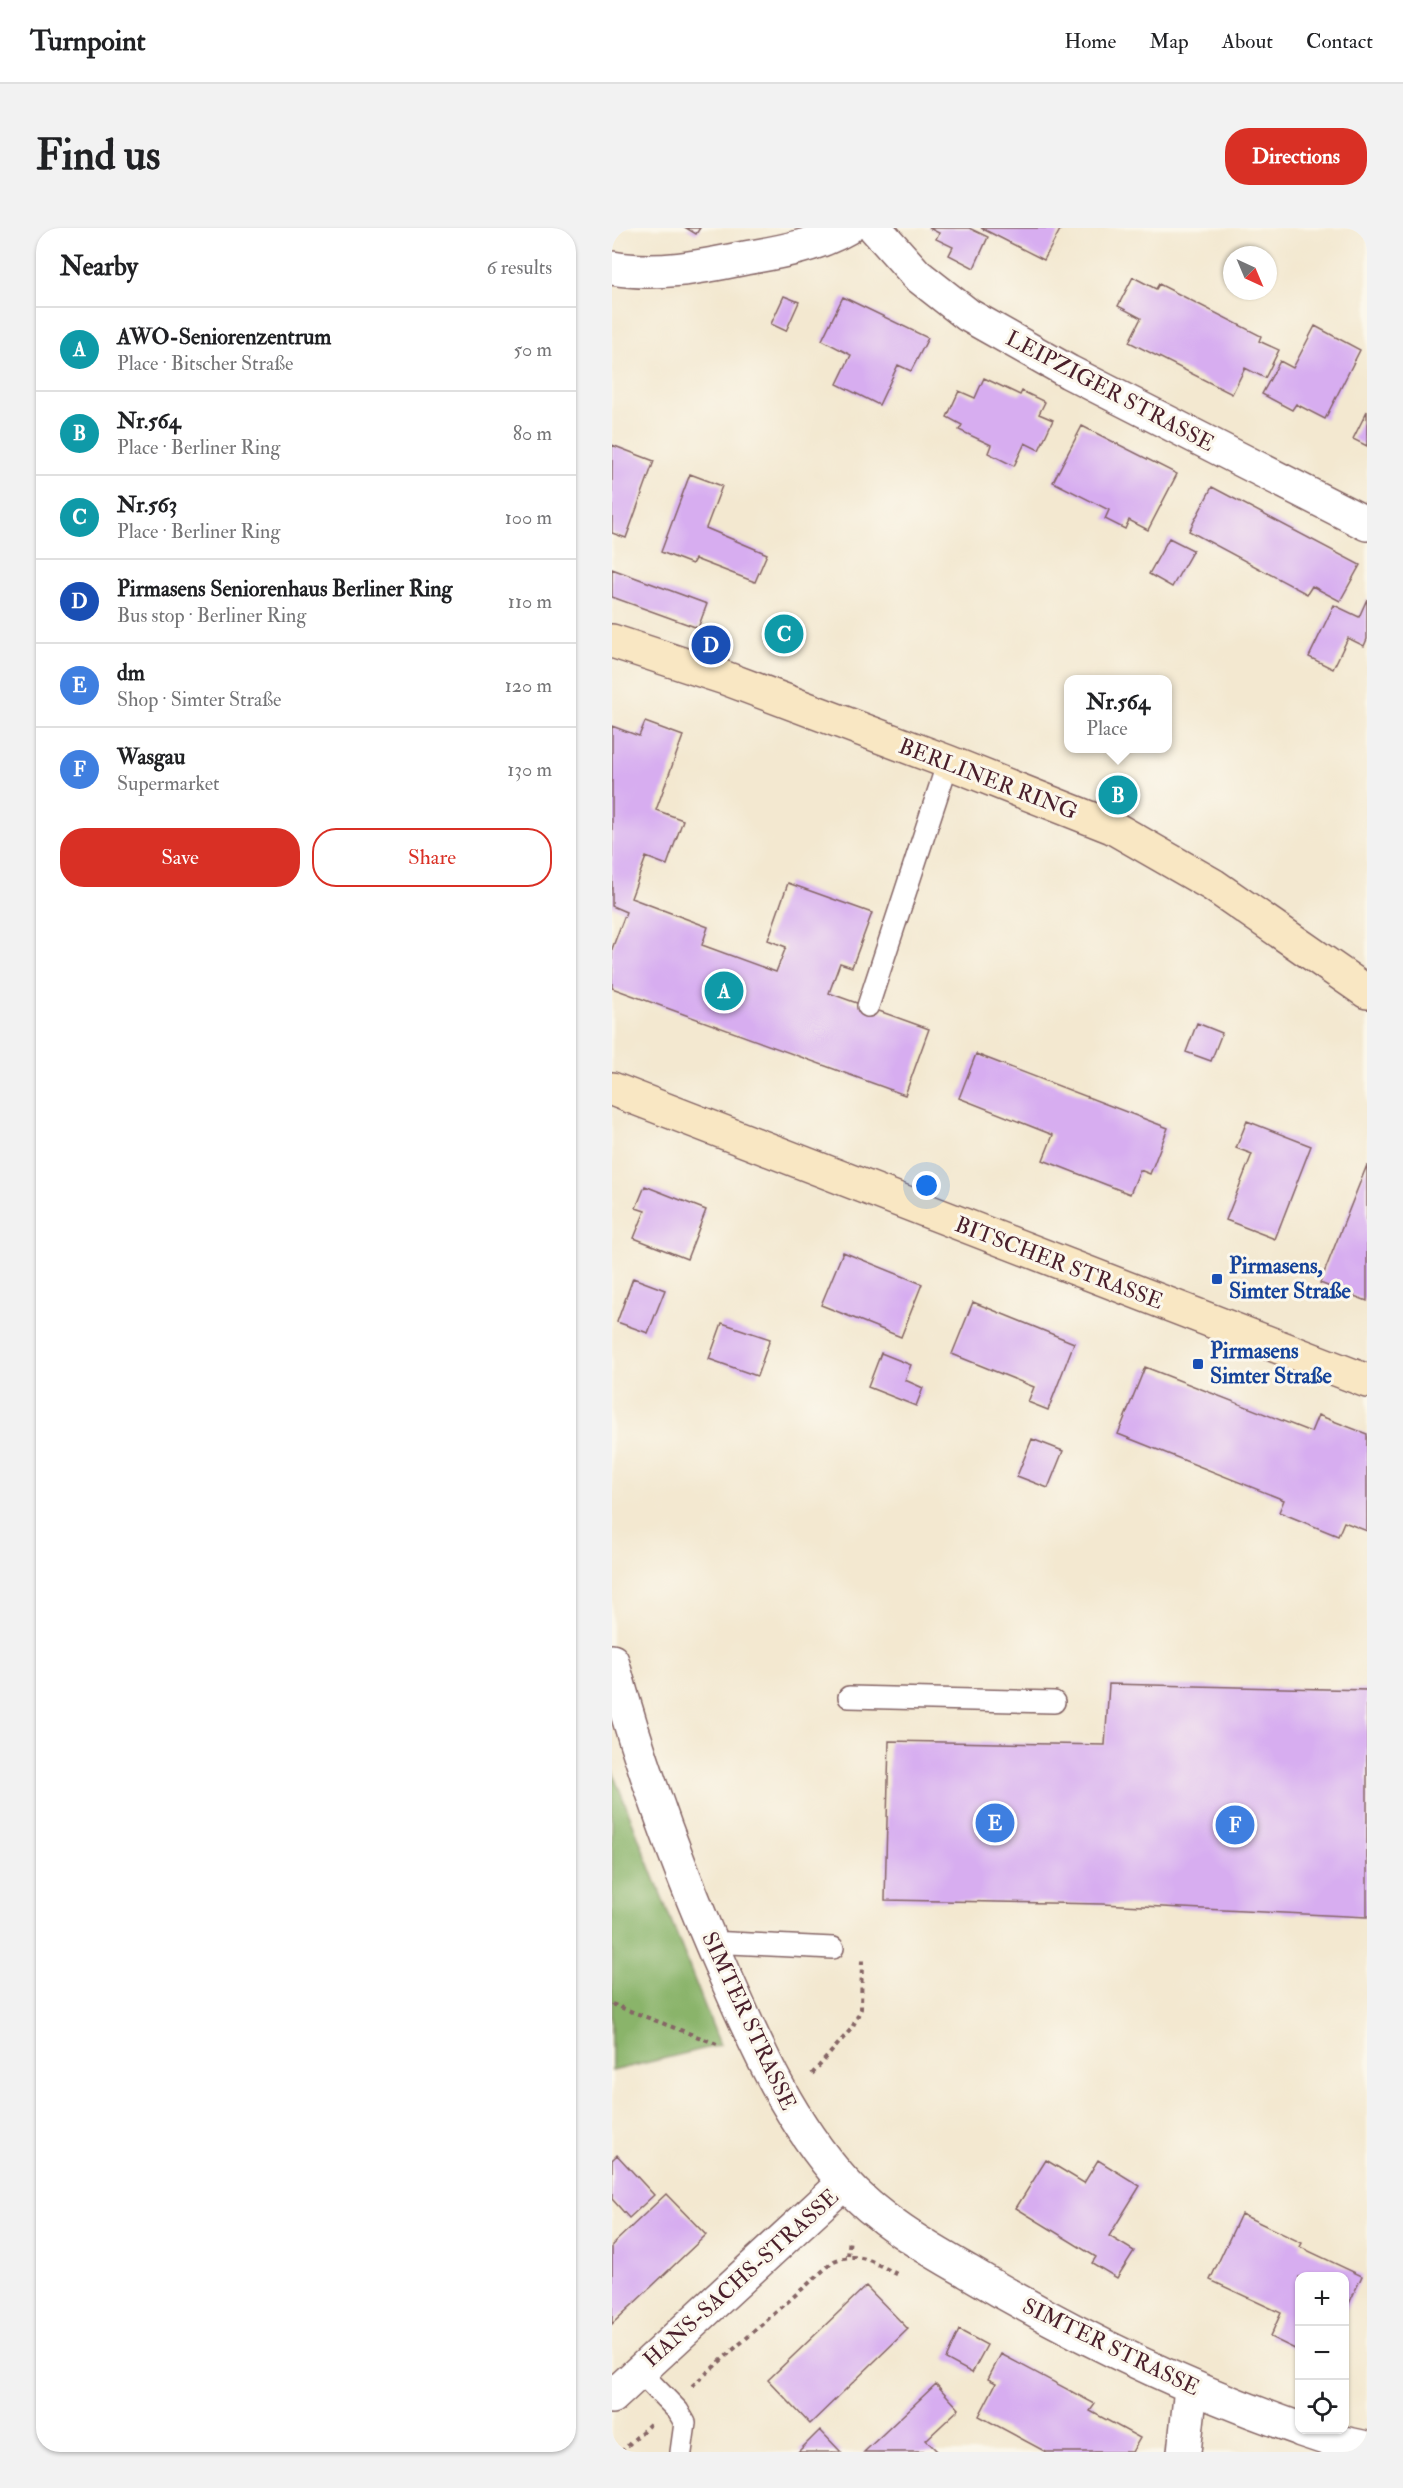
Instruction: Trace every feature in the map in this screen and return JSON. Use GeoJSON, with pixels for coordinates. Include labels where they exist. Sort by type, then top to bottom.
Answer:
{"type":"FeatureCollection","features":[{"type":"Feature","properties":{"kind":"street"},"geometry":{"type":"LineString","coordinates":[[612,268],[661,272],[702,267],[790,250],[820,241],[847,228]]}},
{"type":"Feature","properties":{"kind":"street","name":"LEIPZIGER STRASSE"},"geometry":{"type":"LineString","coordinates":[[875,228],[917,275],[968,315],[1069,372],[1367,524]]}},
{"type":"Feature","properties":{"kind":"street","name":"BERLINER RING"},"geometry":{"type":"LineString","coordinates":[[612,641],[725,678],[1112,827],[1213,885],[1367,992]]}},
{"type":"Feature","properties":{"kind":"street","name":"BITSCHER STRASSE"},"geometry":{"type":"LineString","coordinates":[[614,1095],[1367,1381]]}},
{"type":"Feature","properties":{"kind":"street","name":"SIMTER STRASSE"},"geometry":{"type":"LineString","coordinates":[[612,1661],[652,1791],[710,1942],[760,2055],[786,2103],[811,2142],[844,2183],[892,2225],[1028,2307],[1191,2388],[1295,2427]]}},
{"type":"Feature","properties":{"kind":"street","name":"HANS-SACHS-STRASSE"},"geometry":{"type":"LineString","coordinates":[[612,2397],[844,2183]]}},
{"type":"Feature","properties":{"kind":"street"},"geometry":{"type":"LineString","coordinates":[[1184,2452],[1191,2388]]}},
{"type":"Feature","properties":{"kind":"street","name":"SIMTER STRASSE"},"geometry":{"type":"LineString","coordinates":[[1314,2434],[1367,2448]]}},
{"type":"Feature","properties":{"kind":"lane"},"geometry":{"type":"LineString","coordinates":[[868,1006],[948,762]]}},
{"type":"Feature","properties":{"kind":"lane"},"geometry":{"type":"LineString","coordinates":[[849,1697],[1054,1702]]}},
{"type":"Feature","properties":{"kind":"lane"},"geometry":{"type":"LineString","coordinates":[[710,1942],[833,1948]]}},
{"type":"Feature","properties":{"kind":"lane"},"geometry":{"type":"LineString","coordinates":[[639,2371],[671,2404],[685,2423],[681,2452]]}},
{"type":"Feature","properties":{"kind":"path"},"geometry":{"type":"LineString","coordinates":[[786,2103],[852,2028],[861,2009],[862,1958]]}},
{"type":"Feature","properties":{"kind":"path"},"geometry":{"type":"LineString","coordinates":[[612,2004],[719,2045]]}},
{"type":"Feature","properties":{"kind":"path"},"geometry":{"type":"LineString","coordinates":[[621,2452],[671,2404],[834,2261],[848,2256],[860,2257],[902,2277]]}},
{"type":"Feature","properties":{"kind":"green space"},"geometry":{"type":"Polygon","coordinates":[[[612,1770],[720,2045],[612,2071],[612,1770]]]}},
{"type":"Feature","properties":{"kind":"building"},"geometry":{"type":"Polygon","coordinates":[[[686,228],[700,228],[696,234],[686,228]]]}},
{"type":"Feature","properties":{"kind":"building"},"geometry":{"type":"Polygon","coordinates":[[[929,228],[969,228],[988,237],[974,268],[949,255],[953,247],[936,239],[939,233],[929,228]]]}},
{"type":"Feature","properties":{"kind":"building"},"geometry":{"type":"Polygon","coordinates":[[[981,228],[1061,228],[1044,260],[981,228]]]}},
{"type":"Feature","properties":{"kind":"building"},"geometry":{"type":"Polygon","coordinates":[[[1133,277],[1156,289],[1159,284],[1261,336],[1259,341],[1279,350],[1265,378],[1245,368],[1232,394],[1129,342],[1141,318],[1118,306],[1133,277]]]}},
{"type":"Feature","properties":{"kind":"building"},"geometry":{"type":"Polygon","coordinates":[[[784,296],[799,302],[786,331],[771,324],[784,296]]]}},
{"type":"Feature","properties":{"kind":"building"},"geometry":{"type":"Polygon","coordinates":[[[843,297],[928,338],[911,371],[898,365],[879,405],[837,384],[851,355],[822,340],[843,297]]]}},
{"type":"Feature","properties":{"kind":"building"},"geometry":{"type":"Polygon","coordinates":[[[1315,326],[1360,350],[1325,419],[1296,404],[1292,410],[1262,394],[1280,361],[1293,368],[1315,326]]]}},
{"type":"Feature","properties":{"kind":"building"},"geometry":{"type":"Polygon","coordinates":[[[984,378],[1020,395],[1022,391],[1045,402],[1039,414],[1053,420],[1039,450],[1025,443],[1014,466],[988,453],[991,445],[959,430],[962,425],[947,417],[959,391],[975,398],[984,378]]]}},
{"type":"Feature","properties":{"kind":"building"},"geometry":{"type":"Polygon","coordinates":[[[1367,411],[1367,446],[1353,439],[1367,411]]]}},
{"type":"Feature","properties":{"kind":"building"},"geometry":{"type":"Polygon","coordinates":[[[1082,426],[1177,474],[1148,530],[1129,520],[1125,529],[1105,519],[1109,510],[1053,482],[1082,426]]]}},
{"type":"Feature","properties":{"kind":"building"},"geometry":{"type":"Polygon","coordinates":[[[612,445],[654,461],[626,538],[612,533],[612,445]]]}},
{"type":"Feature","properties":{"kind":"building"},"geometry":{"type":"Polygon","coordinates":[[[690,474],[722,486],[706,528],[767,554],[755,582],[695,559],[692,564],[661,552],[690,474]]]}},
{"type":"Feature","properties":{"kind":"building"},"geometry":{"type":"Polygon","coordinates":[[[1212,487],[1360,565],[1340,601],[1312,586],[1307,594],[1189,531],[1212,487]]]}},
{"type":"Feature","properties":{"kind":"building"},"geometry":{"type":"Polygon","coordinates":[[[1169,538],[1193,550],[1172,587],[1149,574],[1169,538]]]}},
{"type":"Feature","properties":{"kind":"building"},"geometry":{"type":"Polygon","coordinates":[[[612,569],[707,604],[698,628],[612,597],[612,569]]]}},
{"type":"Feature","properties":{"kind":"building"},"geometry":{"type":"Polygon","coordinates":[[[1367,599],[1367,639],[1364,646],[1348,638],[1333,669],[1309,657],[1334,605],[1359,617],[1367,599]]]}},
{"type":"Feature","properties":{"kind":"building"},"geometry":{"type":"Polygon","coordinates":[[[645,722],[683,736],[656,810],[683,820],[667,865],[646,857],[631,898],[708,927],[702,945],[776,972],[786,947],[768,940],[788,883],[872,913],[852,967],[840,963],[829,993],[929,1029],[905,1095],[612,988],[612,949],[626,912],[612,906],[612,726],[639,736],[645,722]]]}},
{"type":"Feature","properties":{"kind":"building"},"geometry":{"type":"Polygon","coordinates":[[[1197,1023],[1222,1033],[1211,1061],[1186,1052],[1197,1023]]]}},
{"type":"Feature","properties":{"kind":"building"},"geometry":{"type":"Polygon","coordinates":[[[976,1054],[1168,1128],[1150,1174],[1140,1170],[1130,1194],[1043,1160],[1053,1135],[959,1098],[976,1054]]]}},
{"type":"Feature","properties":{"kind":"building"},"geometry":{"type":"Polygon","coordinates":[[[1247,1121],[1311,1146],[1275,1239],[1226,1220],[1252,1154],[1236,1148],[1247,1121]]]}},
{"type":"Feature","properties":{"kind":"building"},"geometry":{"type":"Polygon","coordinates":[[[1367,1165],[1367,1301],[1320,1283],[1367,1165]]]}},
{"type":"Feature","properties":{"kind":"building"},"geometry":{"type":"Polygon","coordinates":[[[645,1186],[706,1210],[687,1259],[634,1238],[645,1211],[636,1208],[645,1186]]]}},
{"type":"Feature","properties":{"kind":"building"},"geometry":{"type":"Polygon","coordinates":[[[843,1252],[922,1284],[901,1337],[821,1305],[843,1252]]]}},
{"type":"Feature","properties":{"kind":"building"},"geometry":{"type":"Polygon","coordinates":[[[633,1278],[665,1290],[648,1333],[617,1322],[633,1278]]]}},
{"type":"Feature","properties":{"kind":"building"},"geometry":{"type":"Polygon","coordinates":[[[973,1302],[1074,1343],[1048,1410],[1028,1402],[1034,1387],[952,1354],[973,1302]]]}},
{"type":"Feature","properties":{"kind":"building"},"geometry":{"type":"Polygon","coordinates":[[[722,1323],[770,1339],[757,1376],[709,1359],[722,1323]]]}},
{"type":"Feature","properties":{"kind":"building"},"geometry":{"type":"Polygon","coordinates":[[[881,1353],[911,1365],[905,1380],[923,1388],[916,1406],[868,1387],[881,1353]]]}},
{"type":"Feature","properties":{"kind":"building"},"geometry":{"type":"Polygon","coordinates":[[[1145,1367],[1311,1432],[1318,1415],[1367,1434],[1367,1531],[1344,1522],[1338,1536],[1279,1512],[1284,1500],[1118,1434],[1145,1367]]]}},
{"type":"Feature","properties":{"kind":"building"},"geometry":{"type":"Polygon","coordinates":[[[1032,1439],[1063,1451],[1048,1488],[1017,1476],[1032,1439]]]}},
{"type":"Feature","properties":{"kind":"building"},"geometry":{"type":"Polygon","coordinates":[[[1109,1684],[1367,1690],[1367,1917],[1102,1904],[885,1900],[889,1741],[1105,1745],[1109,1684]]]}},
{"type":"Feature","properties":{"kind":"building"},"geometry":{"type":"Polygon","coordinates":[[[617,2155],[654,2195],[629,2218],[612,2199],[612,2160],[617,2155]]]}},
{"type":"Feature","properties":{"kind":"building"},"geometry":{"type":"Polygon","coordinates":[[[1046,2160],[1084,2183],[1098,2160],[1140,2186],[1109,2236],[1134,2251],[1117,2278],[1092,2263],[1096,2257],[1016,2208],[1046,2160]]]}},
{"type":"Feature","properties":{"kind":"building"},"geometry":{"type":"Polygon","coordinates":[[[666,2194],[706,2235],[612,2324],[612,2245],[666,2194]]]}},
{"type":"Feature","properties":{"kind":"building"},"geometry":{"type":"Polygon","coordinates":[[[1241,2214],[1302,2243],[1300,2247],[1362,2276],[1349,2303],[1349,2272],[1295,2272],[1295,2349],[1270,2337],[1281,2313],[1210,2280],[1241,2214]]]}},
{"type":"Feature","properties":{"kind":"building"},"geometry":{"type":"Polygon","coordinates":[[[866,2286],[908,2329],[810,2424],[768,2380],[866,2286]]]}},
{"type":"Feature","properties":{"kind":"building"},"geometry":{"type":"Polygon","coordinates":[[[959,2330],[987,2345],[972,2373],[946,2359],[959,2330]]]}},
{"type":"Feature","properties":{"kind":"building"},"geometry":{"type":"Polygon","coordinates":[[[1001,2354],[1095,2404],[1090,2411],[1140,2438],[1132,2452],[1046,2452],[979,2416],[996,2383],[988,2379],[1001,2354]]]}},
{"type":"Feature","properties":{"kind":"building"},"geometry":{"type":"Polygon","coordinates":[[[936,2384],[959,2409],[926,2440],[938,2452],[864,2452],[936,2384]]]}},
{"type":"Feature","properties":{"kind":"building"},"geometry":{"type":"Polygon","coordinates":[[[820,2430],[841,2452],[798,2452],[820,2430]]]}},
{"type":"Feature","properties":{"kind":"place","name":"Nr.563"},"geometry":{"type":"Point","coordinates":[784,634]}},
{"type":"Feature","properties":{"kind":"place","name":"Pirmasens Seniorenhaus Berliner Ring"},"geometry":{"type":"Point","coordinates":[711,645]}},
{"type":"Feature","properties":{"kind":"place","name":"Nr.564"},"geometry":{"type":"Point","coordinates":[1118,795]}},
{"type":"Feature","properties":{"kind":"place","name":"AWO-Seniorenzentrum"},"geometry":{"type":"Point","coordinates":[724,991]}},
{"type":"Feature","properties":{"kind":"place","name":"Pirmasens, Simter Straße"},"geometry":{"type":"Point","coordinates":[1217,1279]}},
{"type":"Feature","properties":{"kind":"place","name":"Pirmasens Simter Straße"},"geometry":{"type":"Point","coordinates":[1198,1364]}},
{"type":"Feature","properties":{"kind":"place","name":"dm"},"geometry":{"type":"Point","coordinates":[995,1823]}},
{"type":"Feature","properties":{"kind":"place","name":"Wasgau"},"geometry":{"type":"Point","coordinates":[1235,1825]}}]}
